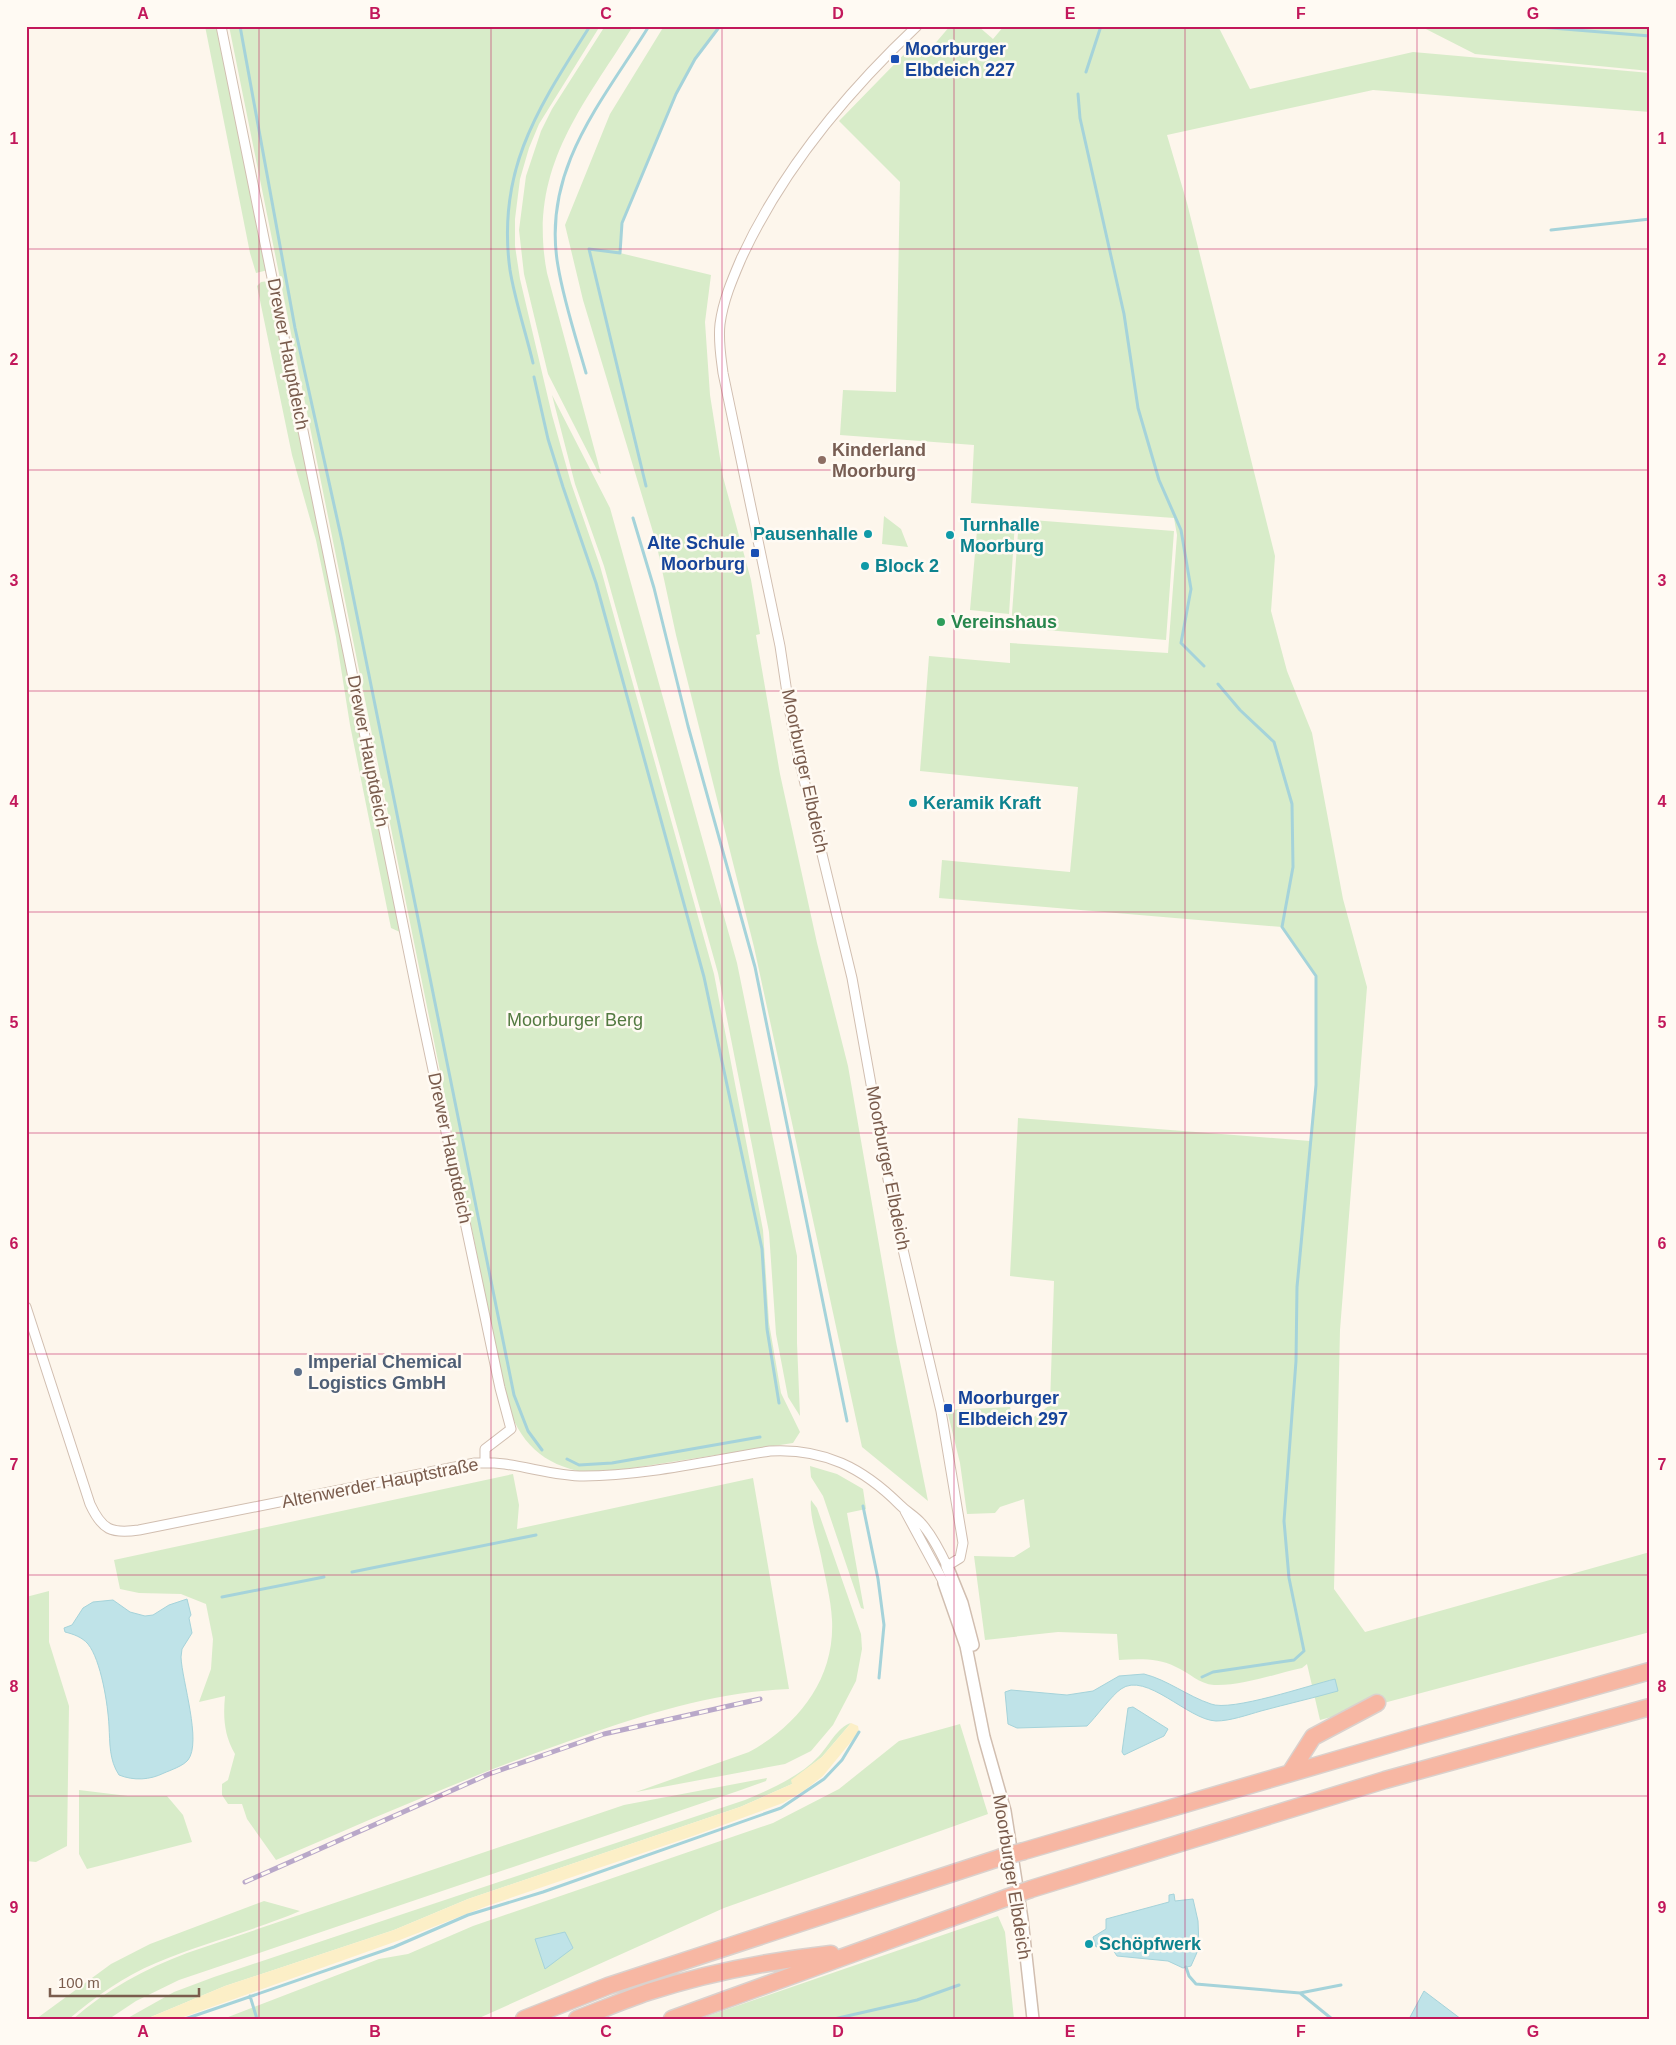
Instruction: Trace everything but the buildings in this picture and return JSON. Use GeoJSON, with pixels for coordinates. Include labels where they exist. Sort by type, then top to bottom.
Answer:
{"type":"FeatureCollection","features":[{"type":"Feature","properties":{"kind":"highway"},"geometry":{"type":"LineString","coordinates":[[524,2019],[608,1986],[999,1858],[1650,1671]]}},
{"type":"Feature","properties":{"kind":"highway"},"geometry":{"type":"LineString","coordinates":[[1290,1773],[1313,1737],[1377,1703]]}},
{"type":"Feature","properties":{"kind":"highway"},"geometry":{"type":"LineString","coordinates":[[672,2019],[1031,1889],[1376,1783],[1650,1707]]}},
{"type":"Feature","properties":{"kind":"highway"},"geometry":{"type":"LineString","coordinates":[[577,2019],[648,1992],[692,1979],[780,1961],[862,1950]]}},
{"type":"Feature","properties":{"kind":"street","name":"Drewer Hauptdeich"},"geometry":{"type":"LineString","coordinates":[[221,26],[421,1013],[500,1388],[511,1429],[485,1449],[485,1463]]}},
{"type":"Feature","properties":{"kind":"street","name":"Moorburger Elbdeich"},"geometry":{"type":"LineString","coordinates":[[917,26],[853,94],[797,160],[758,221],[724,304],[719,333],[723,373],[780,646],[794,731],[852,978],[893,1207],[942,1411],[963,1543],[960,1558],[947,1566],[962,1603],[971,1636],[975,1661],[973,1679]]}},
{"type":"Feature","properties":{"kind":"street","name":"Altenwerder Hauptstraße"},"geometry":{"type":"LineString","coordinates":[[26,1307],[90,1504],[101,1524],[110,1530],[125,1532],[139,1530],[460,1466],[485,1463],[520,1466],[553,1474],[593,1476],[619,1474],[770,1451],[804,1452],[833,1460],[866,1474],[927,1530],[947,1566]]}},
{"type":"Feature","properties":{"kind":"street","name":"Altenwerder Hauptstraße"},"geometry":{"type":"LineString","coordinates":[[903,1508],[944,1583]]}},
{"type":"Feature","properties":{"kind":"street"},"geometry":{"type":"LineString","coordinates":[[944,1583],[947,1566]]}},
{"type":"Feature","properties":{"kind":"street","name":"Moorburger Elbdeich"},"geometry":{"type":"LineString","coordinates":[[944,1583],[960,1626],[973,1679],[984,1737],[1005,1810],[1022,1919],[1033,2019]]}},
{"type":"Feature","properties":{"kind":"green space"},"geometry":{"type":"Polygon","coordinates":[[[205,26],[218,26],[268,270],[256,273],[250,253],[205,26]]]}},
{"type":"Feature","properties":{"kind":"green space","name":"Moorburger Berg"},"geometry":{"type":"Polygon","coordinates":[[[229,26],[600,26],[539,124],[529,148],[520,179],[515,219],[515,246],[520,279],[552,415],[571,483],[600,566],[714,974],[763,1230],[769,1323],[781,1393],[800,1432],[793,1443],[594,1474],[563,1466],[538,1453],[520,1432],[513,1419],[507,1403],[229,26]]]}},
{"type":"Feature","properties":{"kind":"green space"},"geometry":{"type":"Polygon","coordinates":[[[605,26],[633,26],[595,85],[563,141],[552,171],[545,202],[543,236],[547,273],[601,474],[598,472],[548,374],[524,274],[519,230],[526,176],[541,131],[552,109],[605,26]]]}},
{"type":"Feature","properties":{"kind":"green space"},"geometry":{"type":"Polygon","coordinates":[[[664,26],[720,26],[695,59],[676,94],[622,223],[620,253],[711,275],[705,322],[710,395],[723,477],[751,580],[760,634],[756,635],[780,774],[817,943],[848,1066],[896,1342],[928,1501],[862,1447],[754,947],[676,635],[656,542],[583,300],[565,225],[610,114],[664,26]]]}},
{"type":"Feature","properties":{"kind":"green space"},"geometry":{"type":"Polygon","coordinates":[[[950,26],[978,26],[993,39],[1004,26],[1218,26],[1250,89],[1413,52],[1650,73],[1650,112],[1373,90],[1167,135],[1187,203],[1275,556],[1271,611],[1287,671],[1312,733],[1343,899],[1367,987],[1340,1330],[1334,1589],[1365,1632],[1650,1552],[1650,1632],[1320,1720],[1307,1664],[1302,1668],[1236,1684],[1214,1685],[1204,1683],[1181,1669],[1162,1662],[1142,1659],[1119,1660],[1117,1634],[1058,1632],[985,1640],[974,1556],[1014,1557],[1030,1547],[1024,1499],[1000,1507],[995,1513],[967,1514],[960,1463],[947,1410],[1010,1407],[1012,1415],[1034,1417],[1050,1405],[1054,1281],[1010,1276],[1018,1118],[1310,1141],[1316,1085],[1316,976],[1282,927],[939,898],[942,860],[1070,872],[1078,787],[920,771],[929,656],[1010,663],[1010,643],[1168,653],[1177,535],[1174,518],[971,503],[974,445],[840,435],[843,390],[896,392],[900,182],[839,121],[917,41],[927,53],[950,26]]]}},
{"type":"Feature","properties":{"kind":"green space"},"geometry":{"type":"Polygon","coordinates":[[[1420,26],[1650,26],[1650,71],[1475,54],[1420,26]]]}},
{"type":"Feature","properties":{"kind":"green space"},"geometry":{"type":"Polygon","coordinates":[[[269,281],[402,933],[391,928],[350,725],[336,637],[316,540],[292,455],[257,286],[261,282],[269,281]]]}},
{"type":"Feature","properties":{"kind":"green space"},"geometry":{"type":"Polygon","coordinates":[[[552,395],[610,508],[737,963],[797,1256],[797,1343],[800,1416],[788,1397],[776,1334],[769,1232],[718,973],[604,566],[575,484],[552,395]]]}},
{"type":"Feature","properties":{"kind":"green space"},"geometry":{"type":"Polygon","coordinates":[[[884,516],[901,529],[908,547],[882,544],[884,516]]]}},
{"type":"Feature","properties":{"kind":"green space"},"geometry":{"type":"Polygon","coordinates":[[[978,519],[1015,522],[1009,614],[970,610],[978,519]]]}},
{"type":"Feature","properties":{"kind":"green space"},"geometry":{"type":"Polygon","coordinates":[[[1019,519],[1174,531],[1166,640],[1011,627],[1019,519]]]}},
{"type":"Feature","properties":{"kind":"green space"},"geometry":{"type":"Polygon","coordinates":[[[810,1466],[837,1474],[863,1489],[866,1509],[847,1513],[864,1609],[861,1608],[823,1496],[811,1477],[810,1466]]]}},
{"type":"Feature","properties":{"kind":"green space"},"geometry":{"type":"Polygon","coordinates":[[[513,1474],[519,1505],[517,1529],[753,1478],[789,1689],[761,1691],[706,1700],[679,1706],[599,1731],[534,1753],[460,1782],[276,1860],[247,1819],[242,1804],[228,1804],[222,1795],[222,1784],[228,1780],[235,1754],[225,1726],[225,1696],[199,1702],[211,1669],[213,1639],[206,1604],[181,1594],[139,1593],[120,1589],[114,1560],[513,1474]]]}},
{"type":"Feature","properties":{"kind":"green space"},"geometry":{"type":"Polygon","coordinates":[[[811,1500],[817,1508],[861,1634],[862,1649],[856,1681],[833,1725],[811,1751],[785,1764],[636,1792],[749,1752],[783,1728],[798,1714],[810,1698],[820,1681],[827,1662],[831,1642],[832,1620],[828,1588],[812,1520],[811,1500]]]}},
{"type":"Feature","properties":{"kind":"green space"},"geometry":{"type":"Polygon","coordinates":[[[49,1591],[49,1642],[69,1706],[67,1846],[36,1862],[26,1861],[26,1597],[49,1591]]]}},
{"type":"Feature","properties":{"kind":"green space"},"geometry":{"type":"Polygon","coordinates":[[[851,1723],[822,1757],[792,1780],[792,1784],[740,1807],[468,1899],[394,1930],[225,1986],[146,2019],[126,2019],[174,1992],[214,1977],[745,1800],[775,1787],[803,1770],[819,1756],[842,1728],[851,1723]]]}},
{"type":"Feature","properties":{"kind":"green space"},"geometry":{"type":"Polygon","coordinates":[[[960,1724],[988,1814],[724,1908],[477,2019],[223,2019],[379,1959],[408,1954],[473,1926],[773,1823],[839,1789],[899,1741],[960,1724]]]}},
{"type":"Feature","properties":{"kind":"green space"},"geometry":{"type":"Polygon","coordinates":[[[767,1778],[766,1781],[738,1791],[179,1980],[136,2001],[109,2019],[73,2019],[113,1989],[156,1966],[187,1953],[624,1805],[767,1778]]]}},
{"type":"Feature","properties":{"kind":"green space"},"geometry":{"type":"Polygon","coordinates":[[[79,1790],[128,1796],[167,1796],[183,1815],[192,1842],[87,1869],[79,1854],[79,1790]]]}},
{"type":"Feature","properties":{"kind":"green space"},"geometry":{"type":"Polygon","coordinates":[[[264,1901],[300,1911],[144,1968],[110,1988],[69,2019],[36,2019],[111,1964],[150,1944],[264,1901]]]}},
{"type":"Feature","properties":{"kind":"green space"},"geometry":{"type":"Polygon","coordinates":[[[998,1916],[1005,1932],[1014,2019],[699,2019],[998,1916]]]}},
{"type":"Feature","properties":{"kind":"sand"},"geometry":{"type":"Polygon","coordinates":[[[851,1723],[858,1726],[859,1732],[823,1776],[805,1790],[783,1803],[696,1835],[487,1906],[400,1940],[178,2019],[146,2019],[225,1986],[394,1930],[468,1899],[740,1807],[792,1784],[791,1780],[822,1757],[851,1723]]]}},
{"type":"Feature","properties":{"kind":"water"},"geometry":{"type":"Polygon","coordinates":[[[187,1599],[191,1615],[189,1618],[192,1633],[182,1649],[181,1657],[192,1726],[192,1751],[188,1760],[183,1764],[159,1775],[136,1779],[119,1775],[112,1757],[105,1695],[97,1661],[93,1651],[86,1642],[77,1636],[65,1632],[64,1628],[72,1625],[83,1608],[93,1602],[113,1600],[130,1612],[145,1616],[153,1615],[169,1605],[187,1599]]]}},
{"type":"Feature","properties":{"kind":"water"},"geometry":{"type":"Polygon","coordinates":[[[1144,1674],[1161,1680],[1202,1701],[1221,1705],[1271,1697],[1335,1679],[1338,1691],[1238,1718],[1216,1721],[1205,1719],[1155,1691],[1142,1686],[1131,1685],[1117,1692],[1087,1726],[1017,1728],[1008,1724],[1005,1692],[1011,1690],[1067,1695],[1093,1691],[1119,1676],[1144,1674]]]}},
{"type":"Feature","properties":{"kind":"water"},"geometry":{"type":"Polygon","coordinates":[[[1133,1707],[1168,1729],[1164,1736],[1124,1755],[1122,1752],[1128,1708],[1133,1707]]]}},
{"type":"Feature","properties":{"kind":"water"},"geometry":{"type":"Polygon","coordinates":[[[1174,1894],[1175,1901],[1193,1899],[1198,1921],[1199,1948],[1191,1966],[1183,1968],[1168,1961],[1117,1956],[1111,1947],[1105,1944],[1096,1947],[1093,1937],[1106,1929],[1106,1919],[1169,1902],[1169,1895],[1174,1894]]]}},
{"type":"Feature","properties":{"kind":"water"},"geometry":{"type":"Polygon","coordinates":[[[565,1932],[573,1948],[545,1969],[535,1939],[565,1932]]]}},
{"type":"Feature","properties":{"kind":"water"},"geometry":{"type":"Polygon","coordinates":[[[1424,1991],[1461,2019],[1409,2019],[1424,1991]]]}},
{"type":"Feature","properties":{"kind":"waterway"},"geometry":{"type":"LineString","coordinates":[[240,26],[295,328],[342,541],[514,1395],[528,1431],[542,1450]]}},
{"type":"Feature","properties":{"kind":"waterway"},"geometry":{"type":"LineString","coordinates":[[533,363],[510,270],[507,234],[509,201],[516,170],[526,140],[554,84],[590,26]]}},
{"type":"Feature","properties":{"kind":"waterway"},"geometry":{"type":"LineString","coordinates":[[586,373],[558,266],[555,231],[558,199],[567,168],[580,138],[595,110],[649,26]]}},
{"type":"Feature","properties":{"kind":"waterway"},"geometry":{"type":"LineString","coordinates":[[646,486],[589,249],[620,253],[622,223],[676,94],[695,59],[720,26]]}},
{"type":"Feature","properties":{"kind":"waterway"},"geometry":{"type":"LineString","coordinates":[[1086,72],[1101,26]]}},
{"type":"Feature","properties":{"kind":"waterway"},"geometry":{"type":"LineString","coordinates":[[1316,26],[1373,26]]}},
{"type":"Feature","properties":{"kind":"waterway"},"geometry":{"type":"LineString","coordinates":[[1527,26],[1650,36]]}},
{"type":"Feature","properties":{"kind":"waterway"},"geometry":{"type":"LineString","coordinates":[[1078,94],[1080,118],[1124,314],[1138,408],[1159,480],[1181,530],[1191,589],[1181,643],[1204,666]]}},
{"type":"Feature","properties":{"kind":"waterway"},"geometry":{"type":"LineString","coordinates":[[1551,230],[1650,219]]}},
{"type":"Feature","properties":{"kind":"waterway"},"geometry":{"type":"LineString","coordinates":[[534,377],[548,439],[596,583],[704,977],[762,1249],[767,1329],[779,1403]]}},
{"type":"Feature","properties":{"kind":"waterway"},"geometry":{"type":"LineString","coordinates":[[633,518],[654,588],[688,726],[755,967],[847,1421]]}},
{"type":"Feature","properties":{"kind":"waterway"},"geometry":{"type":"LineString","coordinates":[[1202,1677],[1213,1672],[1294,1660],[1304,1651],[1289,1578],[1284,1521],[1296,1361],[1297,1287],[1316,1085],[1316,976],[1282,927],[1293,867],[1292,804],[1274,742],[1240,710],[1218,684]]}},
{"type":"Feature","properties":{"kind":"waterway"},"geometry":{"type":"LineString","coordinates":[[567,1459],[579,1465],[612,1463],[760,1437]]}},
{"type":"Feature","properties":{"kind":"waterway"},"geometry":{"type":"LineString","coordinates":[[863,1506],[878,1579],[884,1625],[879,1678]]}},
{"type":"Feature","properties":{"kind":"waterway"},"geometry":{"type":"LineString","coordinates":[[352,1572],[536,1535]]}},
{"type":"Feature","properties":{"kind":"waterway"},"geometry":{"type":"LineString","coordinates":[[222,1597],[324,1577]]}},
{"type":"Feature","properties":{"kind":"waterway"},"geometry":{"type":"LineString","coordinates":[[185,2019],[394,1947],[468,1915],[543,1892],[781,1808],[824,1779],[842,1760],[859,1732]]}},
{"type":"Feature","properties":{"kind":"waterway"},"geometry":{"type":"LineString","coordinates":[[1186,1967],[1189,1976],[1196,1984],[1300,1993],[1332,2019]]}},
{"type":"Feature","properties":{"kind":"waterway"},"geometry":{"type":"LineString","coordinates":[[834,2019],[917,2000],[959,1985]]}},
{"type":"Feature","properties":{"kind":"waterway"},"geometry":{"type":"LineString","coordinates":[[1300,1993],[1341,1985]]}},
{"type":"Feature","properties":{"kind":"waterway"},"geometry":{"type":"LineString","coordinates":[[250,1996],[257,2019]]}},
{"type":"Feature","properties":{"kind":"railway"},"geometry":{"type":"LineString","coordinates":[[245,1882],[489,1774],[604,1734],[760,1699]]}},
{"type":"Feature","properties":{"kind":"place","name":"Moorburger Elbdeich 227"},"geometry":{"type":"Point","coordinates":[895,59]}},
{"type":"Feature","properties":{"kind":"place","name":"Kinderland Moorburg"},"geometry":{"type":"Point","coordinates":[822,460]}},
{"type":"Feature","properties":{"kind":"place","name":"Pausenhalle"},"geometry":{"type":"Point","coordinates":[868,534]}},
{"type":"Feature","properties":{"kind":"place","name":"Turnhalle Moorburg"},"geometry":{"type":"Point","coordinates":[950,535]}},
{"type":"Feature","properties":{"kind":"place","name":"Alte Schule Moorburg"},"geometry":{"type":"Point","coordinates":[755,553]}},
{"type":"Feature","properties":{"kind":"place","name":"Block 2"},"geometry":{"type":"Point","coordinates":[865,566]}},
{"type":"Feature","properties":{"kind":"place","name":"Vereinshaus"},"geometry":{"type":"Point","coordinates":[941,622]}},
{"type":"Feature","properties":{"kind":"place","name":"Keramik Kraft"},"geometry":{"type":"Point","coordinates":[913,803]}},
{"type":"Feature","properties":{"kind":"place","name":"Imperial Chemical Logistics GmbH"},"geometry":{"type":"Point","coordinates":[298,1372]}},
{"type":"Feature","properties":{"kind":"place","name":"Moorburger Elbdeich 297"},"geometry":{"type":"Point","coordinates":[948,1408]}},
{"type":"Feature","properties":{"kind":"place","name":"Schöpfwerk"},"geometry":{"type":"Point","coordinates":[1089,1944]}}]}
